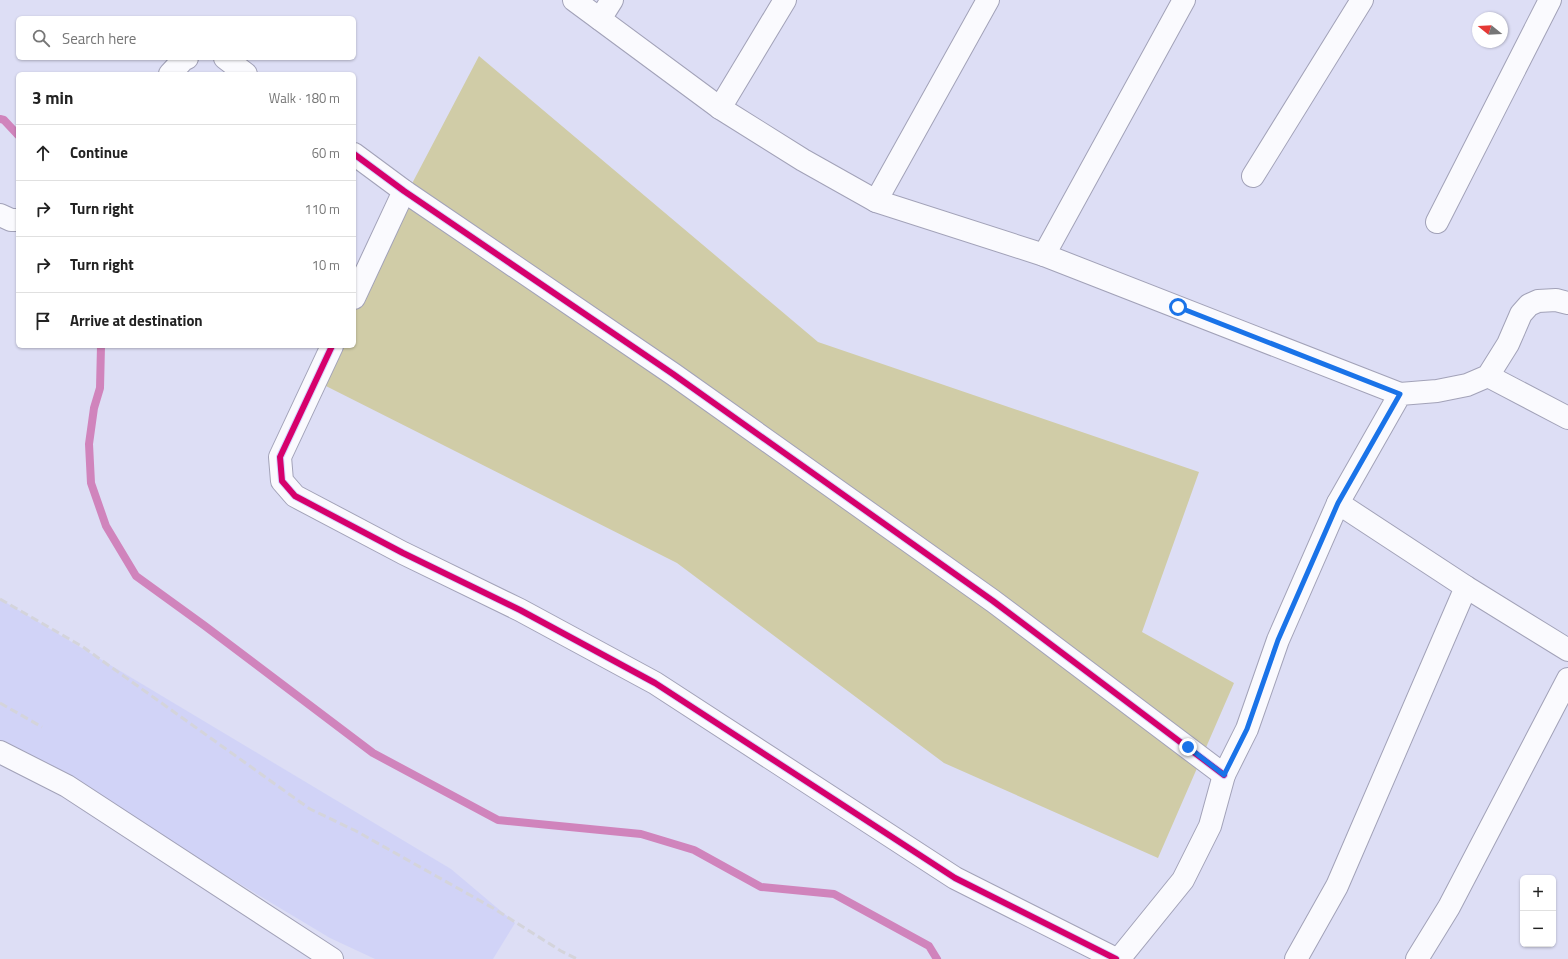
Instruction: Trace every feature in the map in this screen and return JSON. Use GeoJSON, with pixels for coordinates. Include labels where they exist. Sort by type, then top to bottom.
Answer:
{"type":"FeatureCollection","features":[{"type":"Feature","properties":{"kind":"street"},"geometry":{"type":"LineString","coordinates":[[574,0],[720,108],[803,160],[876,201],[1044,256],[1400,394],[1437,391],[1467,385],[1488,376],[1508,344],[1521,314],[1529,305],[1538,301],[1556,300],[1568,303]]}},
{"type":"Feature","properties":{"kind":"street"},"geometry":{"type":"LineString","coordinates":[[600,19],[612,0]]}},
{"type":"Feature","properties":{"kind":"street"},"geometry":{"type":"LineString","coordinates":[[720,108],[785,0]]}},
{"type":"Feature","properties":{"kind":"street"},"geometry":{"type":"LineString","coordinates":[[876,201],[988,0]]}},
{"type":"Feature","properties":{"kind":"street"},"geometry":{"type":"LineString","coordinates":[[1044,256],[1184,0]]}},
{"type":"Feature","properties":{"kind":"street"},"geometry":{"type":"LineString","coordinates":[[1253,176],[1362,0]]}},
{"type":"Feature","properties":{"kind":"street"},"geometry":{"type":"LineString","coordinates":[[1437,222],[1550,0]]}},
{"type":"Feature","properties":{"kind":"street"},"geometry":{"type":"LineString","coordinates":[[172,72],[183,60]]}},
{"type":"Feature","properties":{"kind":"street"},"geometry":{"type":"LineString","coordinates":[[228,60],[243,72]]}},
{"type":"Feature","properties":{"kind":"street"},"geometry":{"type":"LineString","coordinates":[[356,155],[404,191],[673,374],[993,601],[1224,775]]}},
{"type":"Feature","properties":{"kind":"street"},"geometry":{"type":"LineString","coordinates":[[356,294],[404,191]]}},
{"type":"Feature","properties":{"kind":"street"},"geometry":{"type":"LineString","coordinates":[[0,215],[11,220],[16,220]]}},
{"type":"Feature","properties":{"kind":"street"},"geometry":{"type":"LineString","coordinates":[[331,348],[280,457],[282,481],[295,496],[404,553],[520,610],[655,683],[955,878],[1116,959]]}},
{"type":"Feature","properties":{"kind":"street"},"geometry":{"type":"LineString","coordinates":[[1488,376],[1568,418]]}},
{"type":"Feature","properties":{"kind":"street"},"geometry":{"type":"LineString","coordinates":[[1119,959],[1183,880],[1210,826],[1224,775],[1247,729],[1278,640],[1338,503],[1400,394]]}},
{"type":"Feature","properties":{"kind":"street"},"geometry":{"type":"LineString","coordinates":[[1338,503],[1466,587],[1568,650]]}},
{"type":"Feature","properties":{"kind":"street"},"geometry":{"type":"LineString","coordinates":[[1296,959],[1337,886],[1466,587]]}},
{"type":"Feature","properties":{"kind":"street"},"geometry":{"type":"LineString","coordinates":[[1417,959],[1449,907],[1568,679]]}},
{"type":"Feature","properties":{"kind":"street"},"geometry":{"type":"LineString","coordinates":[[0,752],[66,786],[332,959]]}},
{"type":"Feature","properties":{"kind":"shaded area"},"geometry":{"type":"Polygon","coordinates":[[[479,56],[818,342],[1199,472],[1142,632],[1234,683],[1158,858],[944,763],[677,563],[310,378],[326,348],[356,348],[356,290],[479,56]]]}},
{"type":"Feature","properties":{"kind":"shaded area"},"geometry":{"type":"Polygon","coordinates":[[[0,599],[451,869],[515,923],[493,959],[375,959],[330,938],[0,740],[0,599]]]}},
{"type":"Feature","properties":{"kind":"waterway"},"geometry":{"type":"LineString","coordinates":[[0,119],[4,120],[16,133]]}},
{"type":"Feature","properties":{"kind":"waterway"},"geometry":{"type":"LineString","coordinates":[[101,348],[100,388],[94,408],[89,444],[91,483],[106,526],[136,576],[205,626],[373,753],[498,820],[641,834],[694,850],[761,887],[834,894],[929,946],[937,959]]}},
{"type":"Feature","properties":{"kind":"railway"},"geometry":{"type":"LineString","coordinates":[[0,599],[83,647],[310,809],[356,831],[493,908],[561,951],[577,959]]}},
{"type":"Feature","properties":{"kind":"railway"},"geometry":{"type":"LineString","coordinates":[[0,703],[42,727]]}},
{"type":"Feature","properties":{"kind":"cycle path"},"geometry":{"type":"LineString","coordinates":[[356,155],[404,191],[673,374],[993,601],[1224,775]]}},
{"type":"Feature","properties":{"kind":"cycle path"},"geometry":{"type":"LineString","coordinates":[[331,348],[280,457],[282,481],[295,496],[403,553],[520,610],[655,683],[955,878],[1116,959]]}},
{"type":"Feature","properties":{"kind":"route"},"geometry":{"type":"LineString","coordinates":[[1178,307],[1400,394],[1338,503],[1278,640],[1247,729],[1224,775],[1188,747]]}}]}
